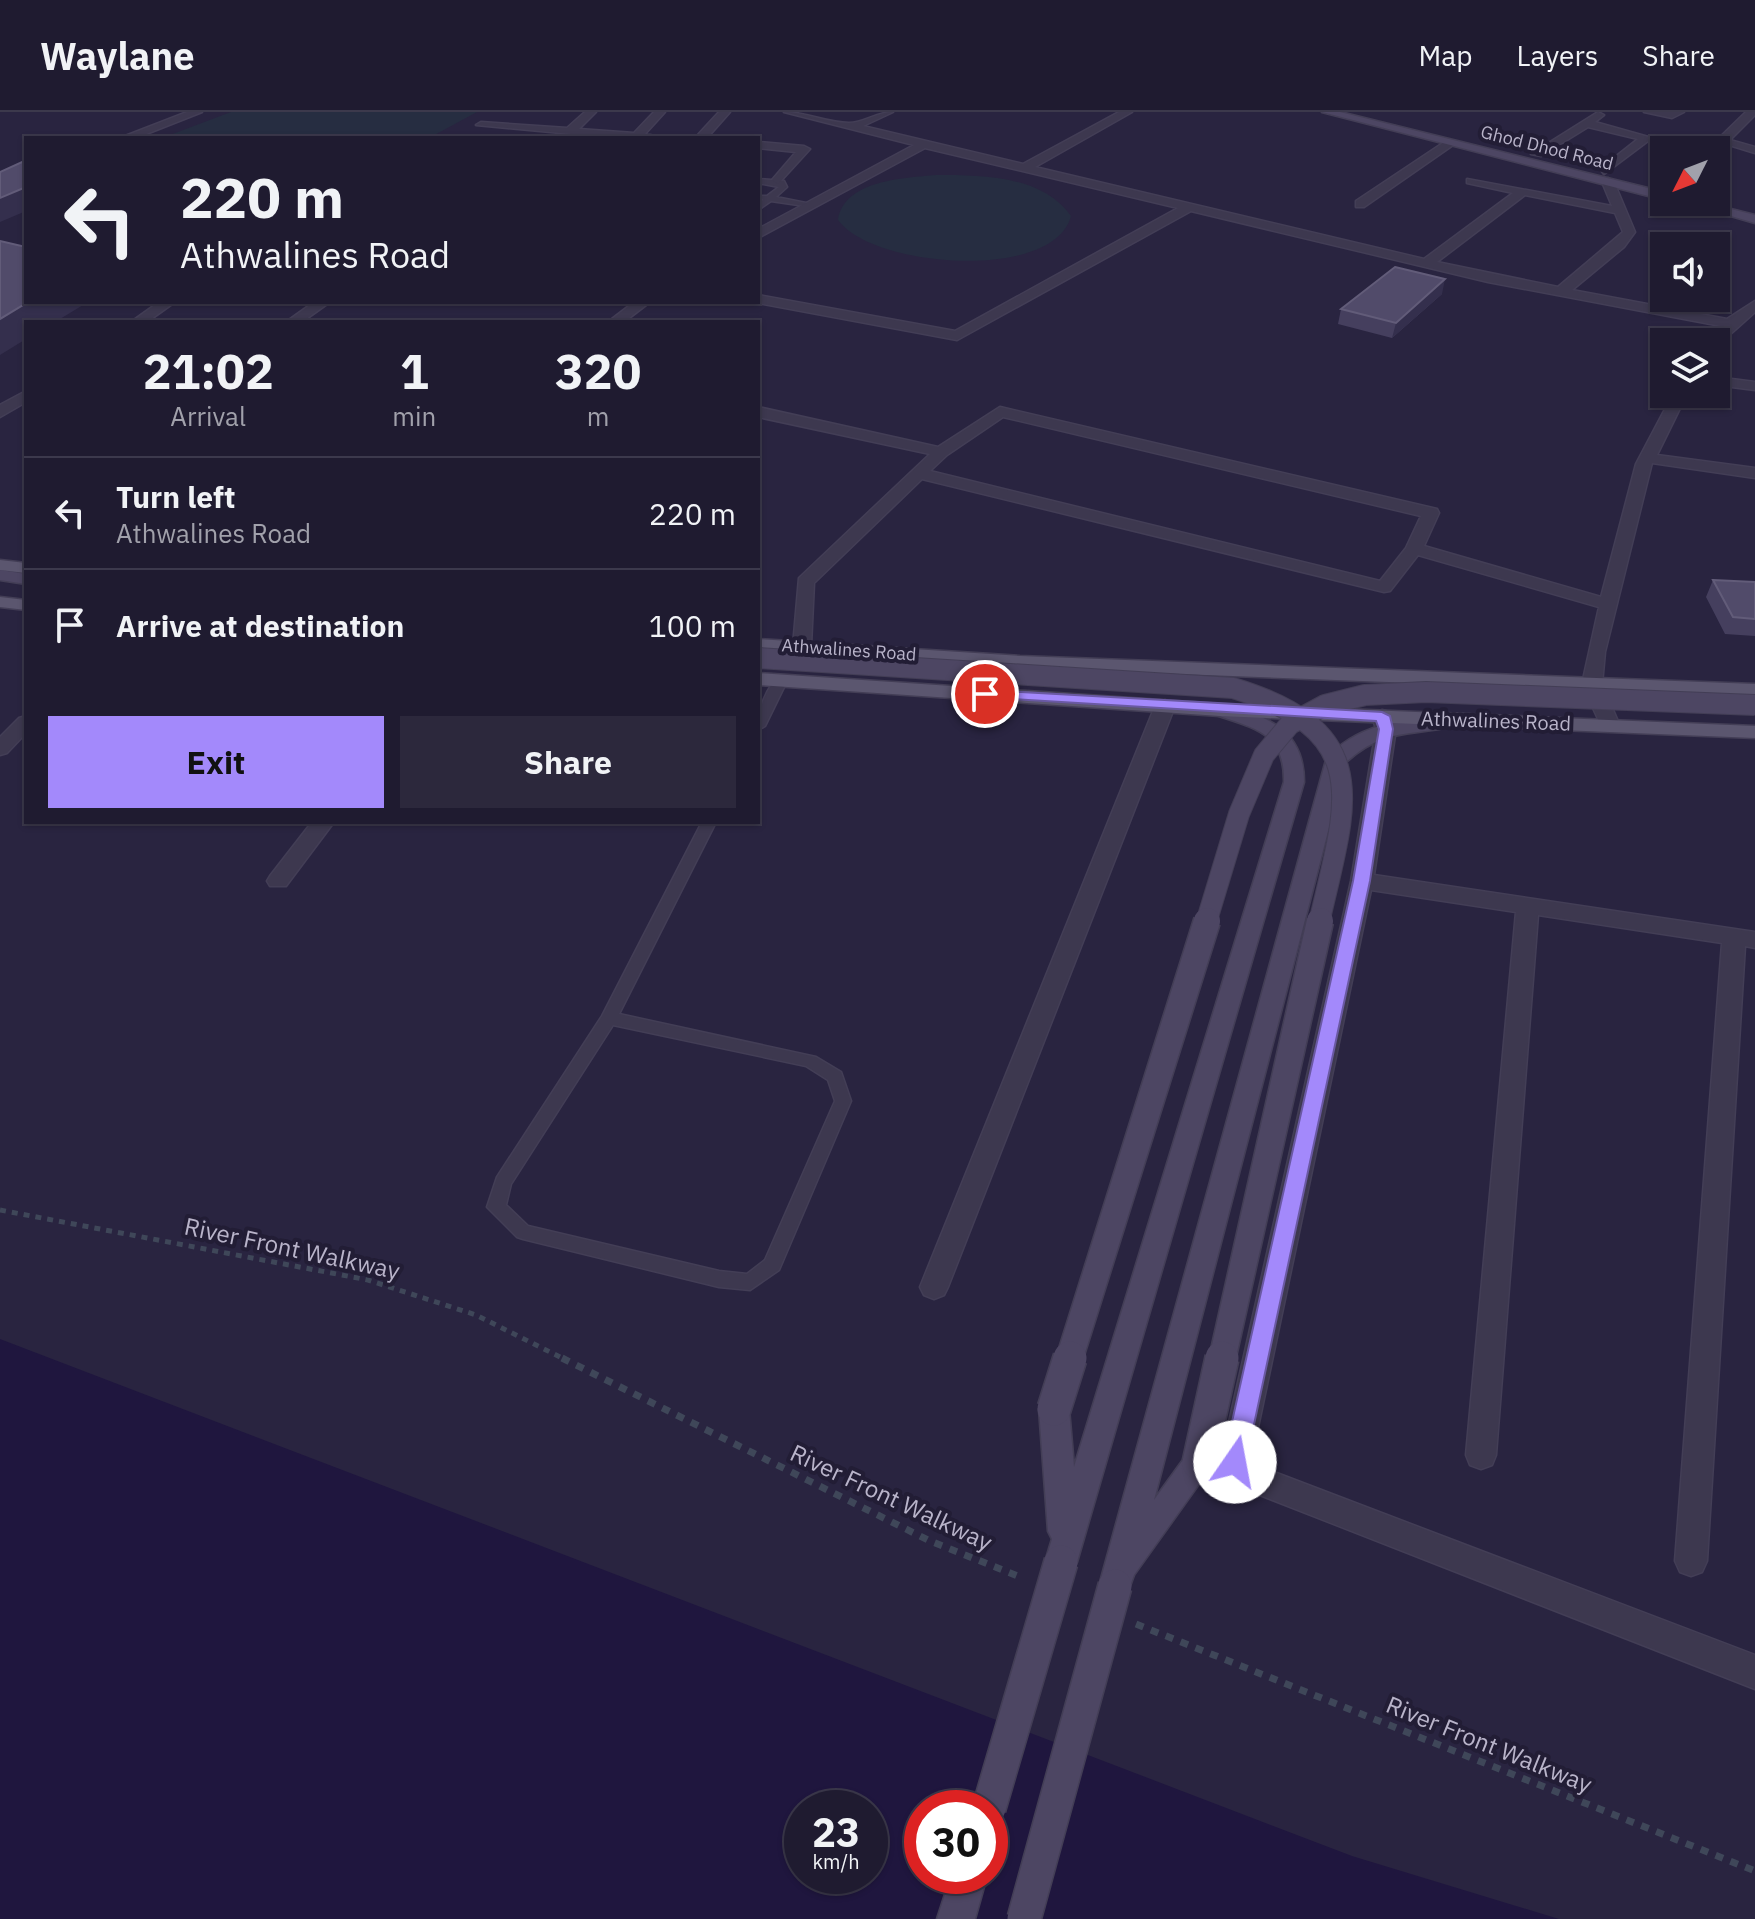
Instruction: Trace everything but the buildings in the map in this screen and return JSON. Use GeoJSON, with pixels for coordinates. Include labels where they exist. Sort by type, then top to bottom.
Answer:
{"type":"FeatureCollection","features":[{"type":"Feature","properties":{"kind":"main road","name":"Ghod Dhod Road"},"geometry":{"type":"LineString","coordinates":[[1327,112],[1450,143],[1606,176],[1650,191]]}},
{"type":"Feature","properties":{"kind":"main road"},"geometry":{"type":"LineString","coordinates":[[1362,112],[1537,154],[1606,176],[1650,184]]}},
{"type":"Feature","properties":{"kind":"main road"},"geometry":{"type":"LineString","coordinates":[[1730,202],[1755,208]]}},
{"type":"Feature","properties":{"kind":"main road"},"geometry":{"type":"LineString","coordinates":[[1730,213],[1755,219]]}},
{"type":"Feature","properties":{"kind":"main road"},"geometry":{"type":"LineString","coordinates":[[0,565],[24,568]]}},
{"type":"Feature","properties":{"kind":"main road"},"geometry":{"type":"LineString","coordinates":[[0,575],[24,579]]}},
{"type":"Feature","properties":{"kind":"main road"},"geometry":{"type":"LineString","coordinates":[[0,602],[24,605]]}},
{"type":"Feature","properties":{"kind":"main road","name":"Athwalines Road"},"geometry":{"type":"LineString","coordinates":[[760,645],[930,656],[1755,690]]}},
{"type":"Feature","properties":{"kind":"main road"},"geometry":{"type":"LineString","coordinates":[[925,690],[930,656]]}},
{"type":"Feature","properties":{"kind":"main road"},"geometry":{"type":"LineString","coordinates":[[760,658],[1233,688],[1292,710],[1321,735],[1341,771],[1343,799],[1337,844],[1199,1463],[1117,1580]]}},
{"type":"Feature","properties":{"kind":"main road","name":"Athwalines Road"},"geometry":{"type":"LineString","coordinates":[[760,679],[1384,723],[1480,721],[1755,732]]}},
{"type":"Feature","properties":{"kind":"main road"},"geometry":{"type":"LineString","coordinates":[[1063,1553],[1054,1409],[1199,943],[1257,770],[1276,738],[1310,709],[1379,694],[1426,692],[1755,705]]}},
{"type":"Feature","properties":{"kind":"main road"},"geometry":{"type":"LineString","coordinates":[[994,1790],[1294,782],[1296,759],[1280,734],[1264,725],[1220,710]]}},
{"type":"Feature","properties":{"kind":"main road"},"geometry":{"type":"LineString","coordinates":[[1024,1919],[1331,774],[1336,760],[1355,741],[1384,723]]}},
{"type":"Feature","properties":{"kind":"main road"},"geometry":{"type":"LineString","coordinates":[[956,1919],[964,1894]]}},
{"type":"Feature","properties":{"kind":"street"},"geometry":{"type":"LineString","coordinates":[[131,136],[197,112]]}},
{"type":"Feature","properties":{"kind":"street"},"geometry":{"type":"LineString","coordinates":[[570,131],[591,112]]}},
{"type":"Feature","properties":{"kind":"street"},"geometry":{"type":"LineString","coordinates":[[480,126],[570,131],[596,136],[637,136],[660,112]]}},
{"type":"Feature","properties":{"kind":"street"},"geometry":{"type":"LineString","coordinates":[[703,136],[725,112]]}},
{"type":"Feature","properties":{"kind":"street"},"geometry":{"type":"LineString","coordinates":[[789,112],[1427,263],[1730,324]]}},
{"type":"Feature","properties":{"kind":"street"},"geometry":{"type":"LineString","coordinates":[[852,127],[888,112]]}},
{"type":"Feature","properties":{"kind":"street"},"geometry":{"type":"LineString","coordinates":[[1024,168],[1127,112]]}},
{"type":"Feature","properties":{"kind":"street"},"geometry":{"type":"LineString","coordinates":[[1537,154],[1603,112]]}},
{"type":"Feature","properties":{"kind":"street"},"geometry":{"type":"LineString","coordinates":[[1649,112],[1672,115],[1679,112]]}},
{"type":"Feature","properties":{"kind":"street"},"geometry":{"type":"LineString","coordinates":[[1752,112],[1722,141],[1755,150]]}},
{"type":"Feature","properties":{"kind":"street"},"geometry":{"type":"LineString","coordinates":[[760,144],[782,137],[803,115]]}},
{"type":"Feature","properties":{"kind":"street"},"geometry":{"type":"LineString","coordinates":[[1561,292],[1626,238],[1629,227],[1606,176],[1646,138],[1586,123]]}},
{"type":"Feature","properties":{"kind":"street"},"geometry":{"type":"LineString","coordinates":[[532,136],[540,129]]}},
{"type":"Feature","properties":{"kind":"street"},"geometry":{"type":"LineString","coordinates":[[778,180],[804,149],[782,137]]}},
{"type":"Feature","properties":{"kind":"street"},"geometry":{"type":"LineString","coordinates":[[1360,204],[1450,143]]}},
{"type":"Feature","properties":{"kind":"street"},"geometry":{"type":"LineString","coordinates":[[760,233],[924,144]]}},
{"type":"Feature","properties":{"kind":"street"},"geometry":{"type":"LineString","coordinates":[[1471,181],[1621,211]]}},
{"type":"Feature","properties":{"kind":"street"},"geometry":{"type":"LineString","coordinates":[[1427,263],[1523,191]]}},
{"type":"Feature","properties":{"kind":"street"},"geometry":{"type":"LineString","coordinates":[[760,299],[957,336],[1187,208]]}},
{"type":"Feature","properties":{"kind":"street"},"geometry":{"type":"LineString","coordinates":[[141,320],[165,304]]}},
{"type":"Feature","properties":{"kind":"street"},"geometry":{"type":"LineString","coordinates":[[296,320],[320,304]]}},
{"type":"Feature","properties":{"kind":"street"},"geometry":{"type":"LineString","coordinates":[[618,320],[640,304]]}},
{"type":"Feature","properties":{"kind":"street"},"geometry":{"type":"LineString","coordinates":[[1727,328],[1755,305]]}},
{"type":"Feature","properties":{"kind":"street"},"geometry":{"type":"LineString","coordinates":[[1730,383],[1755,386]]}},
{"type":"Feature","properties":{"kind":"street"},"geometry":{"type":"LineString","coordinates":[[0,412],[24,396]]}},
{"type":"Feature","properties":{"kind":"street"},"geometry":{"type":"LineString","coordinates":[[1610,726],[1592,684],[1608,604],[1647,458],[1673,408]]}},
{"type":"Feature","properties":{"kind":"street"},"geometry":{"type":"LineString","coordinates":[[760,412],[941,452]]}},
{"type":"Feature","properties":{"kind":"street"},"geometry":{"type":"LineString","coordinates":[[802,646],[805,582],[918,473],[941,452],[1000,412],[1431,513],[1414,549],[1384,587],[918,473]]}},
{"type":"Feature","properties":{"kind":"street"},"geometry":{"type":"LineString","coordinates":[[1647,458],[1755,473]]}},
{"type":"Feature","properties":{"kind":"street"},"geometry":{"type":"LineString","coordinates":[[1414,549],[1608,604]]}},
{"type":"Feature","properties":{"kind":"street"},"geometry":{"type":"LineString","coordinates":[[934,1287],[1165,706]]}},
{"type":"Feature","properties":{"kind":"street"},"geometry":{"type":"LineString","coordinates":[[1384,723],[1362,881],[1235,1462],[1263,1482],[1755,1672]]}},
{"type":"Feature","properties":{"kind":"street"},"geometry":{"type":"LineString","coordinates":[[0,749],[24,724]]}},
{"type":"Feature","properties":{"kind":"street"},"geometry":{"type":"LineString","coordinates":[[278,881],[321,824]]}},
{"type":"Feature","properties":{"kind":"street"},"geometry":{"type":"LineString","coordinates":[[1362,881],[1745,938],[1691,1561]]}},
{"type":"Feature","properties":{"kind":"street"},"geometry":{"type":"LineString","coordinates":[[1481,1455],[1528,906]]}},
{"type":"Feature","properties":{"kind":"lane"},"geometry":{"type":"LineString","coordinates":[[760,181],[783,185],[760,207]]}},
{"type":"Feature","properties":{"kind":"lane"},"geometry":{"type":"LineString","coordinates":[[760,198],[812,205]]}},
{"type":"Feature","properties":{"kind":"lane"},"geometry":{"type":"LineString","coordinates":[[760,722],[781,681]]}},
{"type":"Feature","properties":{"kind":"lane"},"geometry":{"type":"LineString","coordinates":[[609,1018],[810,1061],[835,1076],[843,1101],[772,1265],[750,1282],[719,1279],[523,1232],[496,1207],[503,1182],[609,1018],[708,824]]}},
{"type":"Feature","properties":{"kind":"path","name":"River Front Walkway"},"geometry":{"type":"LineString","coordinates":[[0,1210],[368,1280],[422,1295],[476,1315],[930,1541],[1032,1582]]}},
{"type":"Feature","properties":{"kind":"path","name":"River Front Walkway"},"geometry":{"type":"LineString","coordinates":[[1134,1623],[1755,1871]]}},
{"type":"Feature","properties":{"kind":"shaded area"},"geometry":{"type":"Polygon","coordinates":[[[231,112],[477,112],[433,136],[167,136],[231,112]]]}},
{"type":"Feature","properties":{"kind":"shaded area"},"geometry":{"type":"Polygon","coordinates":[[[936,175],[991,177],[1027,185],[1059,202],[1071,216],[1058,237],[1032,251],[999,259],[961,261],[886,249],[857,236],[838,220],[851,197],[863,189],[893,180],[936,175]]]}},
{"type":"Feature","properties":{"kind":"shaded area"},"geometry":{"type":"Polygon","coordinates":[[[0,1339],[1352,1856],[1559,1919],[0,1919],[0,1339]]]}},
{"type":"Feature","properties":{"kind":"route"},"geometry":{"type":"LineString","coordinates":[[985,694],[1220,710],[1382,716],[1386,729],[1362,881],[1235,1462]]}}]}
